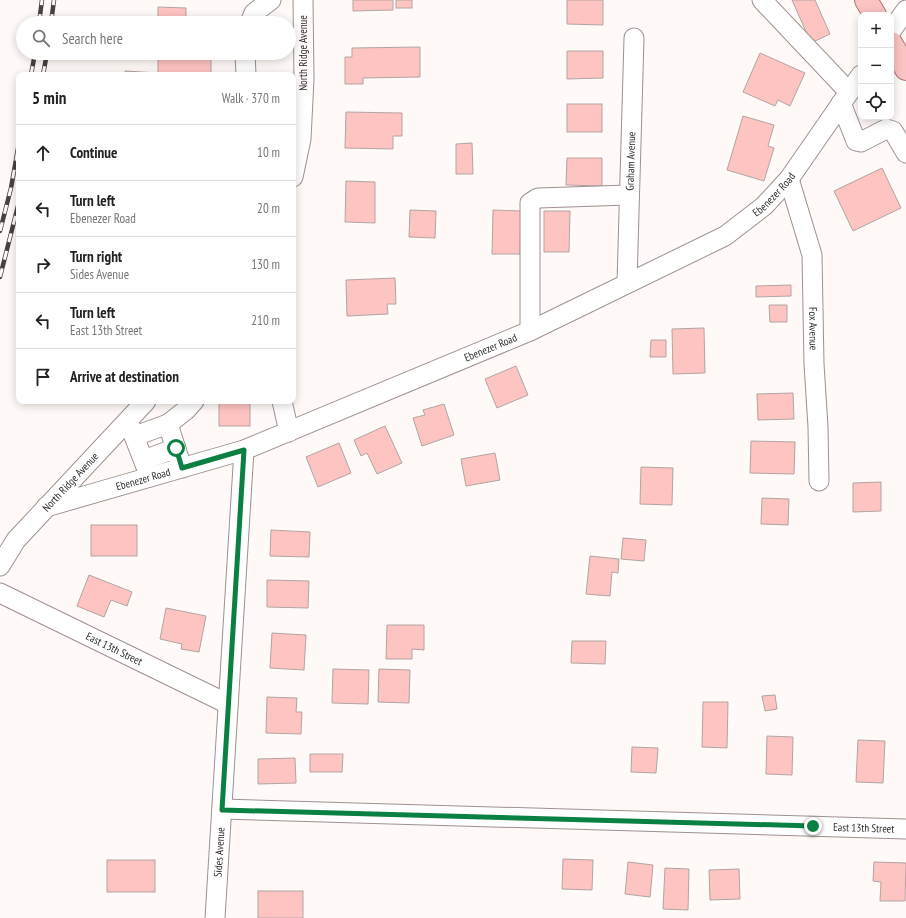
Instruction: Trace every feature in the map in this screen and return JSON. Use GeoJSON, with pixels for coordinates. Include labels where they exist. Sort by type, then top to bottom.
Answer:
{"type":"FeatureCollection","features":[{"type":"Feature","properties":{"kind":"main road"},"geometry":{"type":"LineString","coordinates":[[866,0],[873,12]]}},
{"type":"Feature","properties":{"kind":"main road"},"geometry":{"type":"LineString","coordinates":[[894,48],[906,69]]}},
{"type":"Feature","properties":{"kind":"street"},"geometry":{"type":"LineString","coordinates":[[253,16],[254,13],[271,0]]}},
{"type":"Feature","properties":{"kind":"street","name":"North Ridge Avenue"},"geometry":{"type":"LineString","coordinates":[[296,160],[301,139],[304,79],[303,0]]}},
{"type":"Feature","properties":{"kind":"street"},"geometry":{"type":"LineString","coordinates":[[762,0],[845,97],[856,141],[861,142],[886,129],[893,131],[906,154]]}},
{"type":"Feature","properties":{"kind":"street"},"geometry":{"type":"LineString","coordinates":[[894,27],[906,10]]}},
{"type":"Feature","properties":{"kind":"street","name":"Graham Avenue"},"geometry":{"type":"LineString","coordinates":[[627,284],[634,38]]}},
{"type":"Feature","properties":{"kind":"street"},"geometry":{"type":"LineString","coordinates":[[245,60],[246,72]]}},
{"type":"Feature","properties":{"kind":"street","name":"Ebenezer Road"},"geometry":{"type":"LineString","coordinates":[[46,507],[147,469],[182,468],[244,450],[530,331],[725,236],[764,206],[789,179],[858,79]]}},
{"type":"Feature","properties":{"kind":"street","name":"Fox Avenue"},"geometry":{"type":"LineString","coordinates":[[789,179],[812,255],[814,364],[818,427],[819,481]]}},
{"type":"Feature","properties":{"kind":"street"},"geometry":{"type":"LineString","coordinates":[[530,331],[530,203],[538,198],[629,195]]}},
{"type":"Feature","properties":{"kind":"street","name":"North Ridge Avenue"},"geometry":{"type":"LineString","coordinates":[[0,566],[16,540],[46,507],[131,428],[144,404]]}},
{"type":"Feature","properties":{"kind":"street"},"geometry":{"type":"LineString","coordinates":[[176,448],[147,469],[131,428],[168,424],[191,404]]}},
{"type":"Feature","properties":{"kind":"street"},"geometry":{"type":"LineString","coordinates":[[283,404],[288,432]]}},
{"type":"Feature","properties":{"kind":"street"},"geometry":{"type":"LineString","coordinates":[[168,424],[182,468]]}},
{"type":"Feature","properties":{"kind":"street","name":"Sides Avenue"},"geometry":{"type":"LineString","coordinates":[[215,918],[244,450]]}},
{"type":"Feature","properties":{"kind":"street","name":"East 13th Street"},"geometry":{"type":"LineString","coordinates":[[0,593],[228,704]]}},
{"type":"Feature","properties":{"kind":"street","name":"East 13th Street"},"geometry":{"type":"LineString","coordinates":[[222,810],[906,829]]}},
{"type":"Feature","properties":{"kind":"building"},"geometry":{"type":"Polygon","coordinates":[[[353,0],[393,0],[393,10],[353,11],[353,0]]]}},
{"type":"Feature","properties":{"kind":"building"},"geometry":{"type":"Polygon","coordinates":[[[396,0],[412,0],[412,8],[396,8],[396,0]]]}},
{"type":"Feature","properties":{"kind":"building"},"geometry":{"type":"Polygon","coordinates":[[[567,0],[603,0],[603,25],[567,24],[567,0]]]}},
{"type":"Feature","properties":{"kind":"building"},"geometry":{"type":"Polygon","coordinates":[[[792,0],[815,0],[830,34],[811,43],[792,0]]]}},
{"type":"Feature","properties":{"kind":"building"},"geometry":{"type":"Polygon","coordinates":[[[158,7],[186,8],[186,16],[158,16],[158,7]]]}},
{"type":"Feature","properties":{"kind":"building"},"geometry":{"type":"Polygon","coordinates":[[[420,47],[420,77],[363,78],[363,84],[345,84],[345,57],[352,57],[352,48],[420,47]]]}},
{"type":"Feature","properties":{"kind":"building"},"geometry":{"type":"Polygon","coordinates":[[[567,51],[603,51],[603,78],[567,79],[567,51]]]}},
{"type":"Feature","properties":{"kind":"building"},"geometry":{"type":"Polygon","coordinates":[[[760,53],[805,73],[790,106],[778,100],[775,106],[743,92],[760,53]]]}},
{"type":"Feature","properties":{"kind":"building"},"geometry":{"type":"Polygon","coordinates":[[[158,60],[211,60],[211,72],[158,72],[158,60]]]}},
{"type":"Feature","properties":{"kind":"building"},"geometry":{"type":"Polygon","coordinates":[[[567,104],[602,104],[602,132],[567,132],[567,104]]]}},
{"type":"Feature","properties":{"kind":"building"},"geometry":{"type":"Polygon","coordinates":[[[346,112],[402,113],[402,136],[393,136],[393,149],[345,148],[346,112]]]}},
{"type":"Feature","properties":{"kind":"building"},"geometry":{"type":"Polygon","coordinates":[[[743,116],[774,125],[768,146],[774,148],[764,181],[727,170],[743,116]]]}},
{"type":"Feature","properties":{"kind":"building"},"geometry":{"type":"Polygon","coordinates":[[[472,143],[473,174],[456,174],[456,144],[472,143]]]}},
{"type":"Feature","properties":{"kind":"building"},"geometry":{"type":"Polygon","coordinates":[[[567,158],[602,158],[602,186],[566,185],[567,158]]]}},
{"type":"Feature","properties":{"kind":"building"},"geometry":{"type":"Polygon","coordinates":[[[882,168],[901,208],[853,231],[834,191],[882,168]]]}},
{"type":"Feature","properties":{"kind":"building"},"geometry":{"type":"Polygon","coordinates":[[[346,181],[375,182],[375,223],[345,222],[346,181]]]}},
{"type":"Feature","properties":{"kind":"building"},"geometry":{"type":"Polygon","coordinates":[[[410,210],[436,211],[435,238],[409,237],[410,210]]]}},
{"type":"Feature","properties":{"kind":"building"},"geometry":{"type":"Polygon","coordinates":[[[493,210],[521,211],[520,254],[492,254],[493,210]]]}},
{"type":"Feature","properties":{"kind":"building"},"geometry":{"type":"Polygon","coordinates":[[[544,211],[570,211],[569,252],[544,252],[544,211]]]}},
{"type":"Feature","properties":{"kind":"building"},"geometry":{"type":"Polygon","coordinates":[[[395,278],[396,304],[387,304],[388,314],[347,316],[346,280],[395,278]]]}},
{"type":"Feature","properties":{"kind":"building"},"geometry":{"type":"Polygon","coordinates":[[[791,285],[791,296],[756,297],[756,286],[791,285]]]}},
{"type":"Feature","properties":{"kind":"building"},"geometry":{"type":"Polygon","coordinates":[[[769,305],[787,305],[787,322],[770,322],[769,305]]]}},
{"type":"Feature","properties":{"kind":"building"},"geometry":{"type":"Polygon","coordinates":[[[704,328],[705,373],[673,374],[672,329],[704,328]]]}},
{"type":"Feature","properties":{"kind":"building"},"geometry":{"type":"Polygon","coordinates":[[[651,340],[666,340],[666,357],[650,357],[651,340]]]}},
{"type":"Feature","properties":{"kind":"building"},"geometry":{"type":"Polygon","coordinates":[[[516,366],[528,395],[497,408],[485,379],[516,366]]]}},
{"type":"Feature","properties":{"kind":"building"},"geometry":{"type":"Polygon","coordinates":[[[793,393],[794,419],[758,420],[757,394],[793,393]]]}},
{"type":"Feature","properties":{"kind":"building"},"geometry":{"type":"Polygon","coordinates":[[[219,404],[250,404],[250,426],[219,426],[219,404]]]}},
{"type":"Feature","properties":{"kind":"building"},"geometry":{"type":"Polygon","coordinates":[[[444,404],[454,435],[422,446],[413,418],[425,415],[423,410],[444,404]]]}},
{"type":"Feature","properties":{"kind":"building"},"geometry":{"type":"Polygon","coordinates":[[[385,426],[402,463],[377,474],[367,453],[361,456],[354,440],[385,426]]]}},
{"type":"Feature","properties":{"kind":"building"},"geometry":{"type":"Polygon","coordinates":[[[751,441],[795,442],[794,474],[750,473],[751,441]]]}},
{"type":"Feature","properties":{"kind":"building"},"geometry":{"type":"Polygon","coordinates":[[[339,443],[351,473],[318,487],[306,457],[339,443]]]}},
{"type":"Feature","properties":{"kind":"building"},"geometry":{"type":"Polygon","coordinates":[[[495,453],[500,480],[466,486],[461,459],[495,453]]]}},
{"type":"Feature","properties":{"kind":"building"},"geometry":{"type":"Polygon","coordinates":[[[641,467],[673,468],[672,505],[640,504],[641,467]]]}},
{"type":"Feature","properties":{"kind":"building"},"geometry":{"type":"Polygon","coordinates":[[[881,482],[881,511],[853,512],[853,483],[881,482]]]}},
{"type":"Feature","properties":{"kind":"building"},"geometry":{"type":"Polygon","coordinates":[[[762,498],[789,499],[788,525],[761,524],[762,498]]]}},
{"type":"Feature","properties":{"kind":"building"},"geometry":{"type":"Polygon","coordinates":[[[91,525],[137,525],[137,556],[91,556],[91,525]]]}},
{"type":"Feature","properties":{"kind":"building"},"geometry":{"type":"Polygon","coordinates":[[[271,530],[310,532],[309,557],[270,556],[271,530]]]}},
{"type":"Feature","properties":{"kind":"building"},"geometry":{"type":"Polygon","coordinates":[[[623,538],[646,540],[644,561],[621,559],[623,538]]]}},
{"type":"Feature","properties":{"kind":"building"},"geometry":{"type":"Polygon","coordinates":[[[590,556],[619,559],[618,573],[612,572],[610,596],[586,594],[590,556]]]}},
{"type":"Feature","properties":{"kind":"building"},"geometry":{"type":"Polygon","coordinates":[[[89,575],[132,592],[127,606],[111,600],[104,617],[77,606],[89,575]]]}},
{"type":"Feature","properties":{"kind":"building"},"geometry":{"type":"Polygon","coordinates":[[[267,580],[309,581],[308,608],[267,607],[267,580]]]}},
{"type":"Feature","properties":{"kind":"building"},"geometry":{"type":"Polygon","coordinates":[[[166,608],[206,616],[199,652],[181,649],[182,644],[160,639],[166,608]]]}},
{"type":"Feature","properties":{"kind":"building"},"geometry":{"type":"Polygon","coordinates":[[[387,625],[424,625],[424,650],[412,649],[412,659],[386,659],[387,625]]]}},
{"type":"Feature","properties":{"kind":"building"},"geometry":{"type":"Polygon","coordinates":[[[272,633],[306,635],[304,670],[270,668],[272,633]]]}},
{"type":"Feature","properties":{"kind":"building"},"geometry":{"type":"Polygon","coordinates":[[[572,641],[606,641],[605,664],[571,663],[572,641]]]}},
{"type":"Feature","properties":{"kind":"building"},"geometry":{"type":"Polygon","coordinates":[[[333,669],[369,670],[368,704],[332,703],[333,669]]]}},
{"type":"Feature","properties":{"kind":"building"},"geometry":{"type":"Polygon","coordinates":[[[379,669],[410,670],[409,703],[378,702],[379,669]]]}},
{"type":"Feature","properties":{"kind":"building"},"geometry":{"type":"Polygon","coordinates":[[[775,695],[777,709],[765,711],[762,696],[775,695]]]}},
{"type":"Feature","properties":{"kind":"building"},"geometry":{"type":"Polygon","coordinates":[[[267,697],[297,698],[296,712],[302,712],[301,734],[266,733],[267,697]]]}},
{"type":"Feature","properties":{"kind":"building"},"geometry":{"type":"Polygon","coordinates":[[[703,702],[728,702],[727,748],[702,747],[703,702]]]}},
{"type":"Feature","properties":{"kind":"building"},"geometry":{"type":"Polygon","coordinates":[[[767,736],[793,737],[792,775],[766,774],[767,736]]]}},
{"type":"Feature","properties":{"kind":"building"},"geometry":{"type":"Polygon","coordinates":[[[858,740],[885,741],[883,783],[856,782],[858,740]]]}},
{"type":"Feature","properties":{"kind":"building"},"geometry":{"type":"Polygon","coordinates":[[[632,747],[658,748],[656,773],[631,772],[632,747]]]}},
{"type":"Feature","properties":{"kind":"building"},"geometry":{"type":"Polygon","coordinates":[[[310,754],[343,754],[342,772],[310,772],[310,754]]]}},
{"type":"Feature","properties":{"kind":"building"},"geometry":{"type":"Polygon","coordinates":[[[295,758],[296,783],[258,784],[258,759],[295,758]]]}},
{"type":"Feature","properties":{"kind":"building"},"geometry":{"type":"Polygon","coordinates":[[[563,859],[593,860],[592,890],[562,889],[563,859]]]}},
{"type":"Feature","properties":{"kind":"building"},"geometry":{"type":"Polygon","coordinates":[[[107,860],[155,860],[155,892],[107,892],[107,860]]]}},
{"type":"Feature","properties":{"kind":"building"},"geometry":{"type":"Polygon","coordinates":[[[628,862],[653,865],[650,897],[625,894],[628,862]]]}},
{"type":"Feature","properties":{"kind":"building"},"geometry":{"type":"Polygon","coordinates":[[[874,862],[906,863],[905,901],[880,901],[881,882],[873,881],[874,862]]]}},
{"type":"Feature","properties":{"kind":"building"},"geometry":{"type":"Polygon","coordinates":[[[665,868],[689,869],[688,910],[663,909],[665,868]]]}},
{"type":"Feature","properties":{"kind":"building"},"geometry":{"type":"Polygon","coordinates":[[[739,869],[740,899],[710,900],[709,870],[739,869]]]}},
{"type":"Feature","properties":{"kind":"building"},"geometry":{"type":"Polygon","coordinates":[[[258,891],[303,891],[303,918],[258,918],[258,891]]]}},
{"type":"Feature","properties":{"kind":"railway"},"geometry":{"type":"LineString","coordinates":[[40,16],[42,0]]}},
{"type":"Feature","properties":{"kind":"railway"},"geometry":{"type":"LineString","coordinates":[[52,16],[54,0]]}},
{"type":"Feature","properties":{"kind":"railway"},"geometry":{"type":"LineString","coordinates":[[32,72],[34,60]]}},
{"type":"Feature","properties":{"kind":"railway"},"geometry":{"type":"LineString","coordinates":[[44,72],[46,60]]}},
{"type":"Feature","properties":{"kind":"railway"},"geometry":{"type":"LineString","coordinates":[[0,231],[11,188],[16,160]]}},
{"type":"Feature","properties":{"kind":"railway"},"geometry":{"type":"LineString","coordinates":[[0,277],[16,214]]}},
{"type":"Feature","properties":{"kind":"route"},"geometry":{"type":"LineString","coordinates":[[176,448],[182,468],[244,450],[222,810],[813,826]]}}]}
